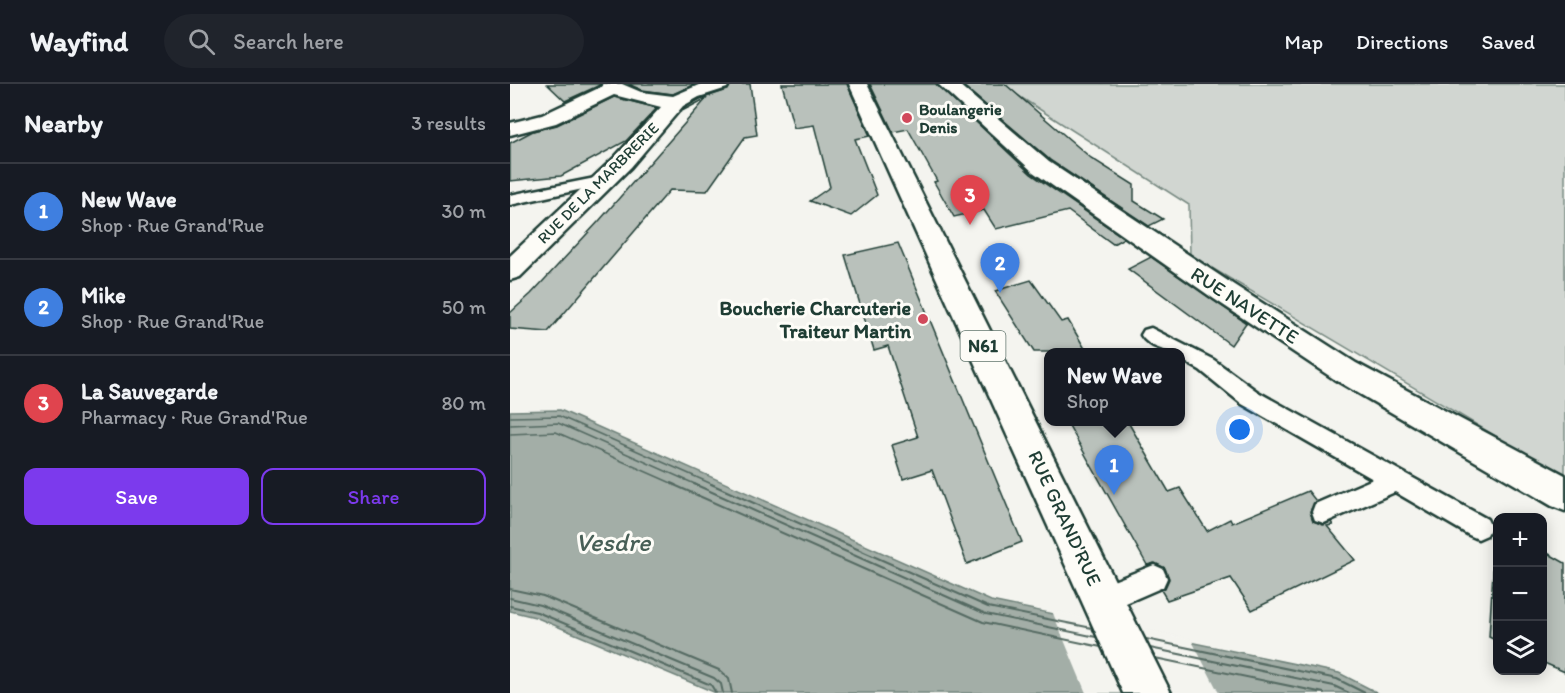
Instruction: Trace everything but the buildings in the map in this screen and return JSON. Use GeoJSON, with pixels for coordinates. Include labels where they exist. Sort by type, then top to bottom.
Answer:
{"type":"FeatureCollection","features":[{"type":"Feature","properties":{"kind":"street","name":"RUE DE LA MARBRERIE"},"geometry":{"type":"LineString","coordinates":[[510,271],[605,180],[676,102],[692,93],[720,84]]}},
{"type":"Feature","properties":{"kind":"street","name":"RUE GRAND'RUE"},"geometry":{"type":"LineString","coordinates":[[858,84],[1147,693]]}},
{"type":"Feature","properties":{"kind":"street","name":"RUE NAVETTE"},"geometry":{"type":"LineString","coordinates":[[947,84],[1041,167],[1224,292],[1345,371],[1565,495]]}},
{"type":"Feature","properties":{"kind":"street"},"geometry":{"type":"LineString","coordinates":[[510,129],[538,122],[613,86],[652,101],[676,102]]}},
{"type":"Feature","properties":{"kind":"lane"},"geometry":{"type":"LineString","coordinates":[[510,200],[605,180]]}},
{"type":"Feature","properties":{"kind":"lane"},"geometry":{"type":"LineString","coordinates":[[1151,335],[1175,348]]}},
{"type":"Feature","properties":{"kind":"lane"},"geometry":{"type":"LineString","coordinates":[[1185,353],[1207,365],[1250,398],[1478,527]]}},
{"type":"Feature","properties":{"kind":"lane"},"geometry":{"type":"LineString","coordinates":[[1324,512],[1395,481]]}},
{"type":"Feature","properties":{"kind":"lane"},"geometry":{"type":"LineString","coordinates":[[1105,604],[1154,578]]}},
{"type":"Feature","properties":{"kind":"shaded area"},"geometry":{"type":"Polygon","coordinates":[[[1000,84],[1565,84],[1565,477],[1190,255],[1189,205],[1000,84]]]}},
{"type":"Feature","properties":{"kind":"water","name":"Vesdre"},"geometry":{"type":"Polygon","coordinates":[[[560,410],[991,601],[1339,673],[1378,693],[716,693],[535,617],[510,611],[510,411],[560,410]]]}},
{"type":"Feature","properties":{"kind":"pier"},"geometry":{"type":"Polygon","coordinates":[[[1052,611],[1191,639],[1219,693],[1086,693],[1052,611]]]}},
{"type":"Feature","properties":{"kind":"place","name":"Boulangerie Denis"},"geometry":{"type":"Point","coordinates":[907,118]}},
{"type":"Feature","properties":{"kind":"place","name":"La Sauvegarde"},"geometry":{"type":"Point","coordinates":[970,225]}},
{"type":"Feature","properties":{"kind":"place","name":"Mike"},"geometry":{"type":"Point","coordinates":[1000,293]}},
{"type":"Feature","properties":{"kind":"place","name":"Boucherie Charcuterie Traiteur Martin"},"geometry":{"type":"Point","coordinates":[923,319]}},
{"type":"Feature","properties":{"kind":"place","name":"New Wave"},"geometry":{"type":"Point","coordinates":[1114,495]}}]}
